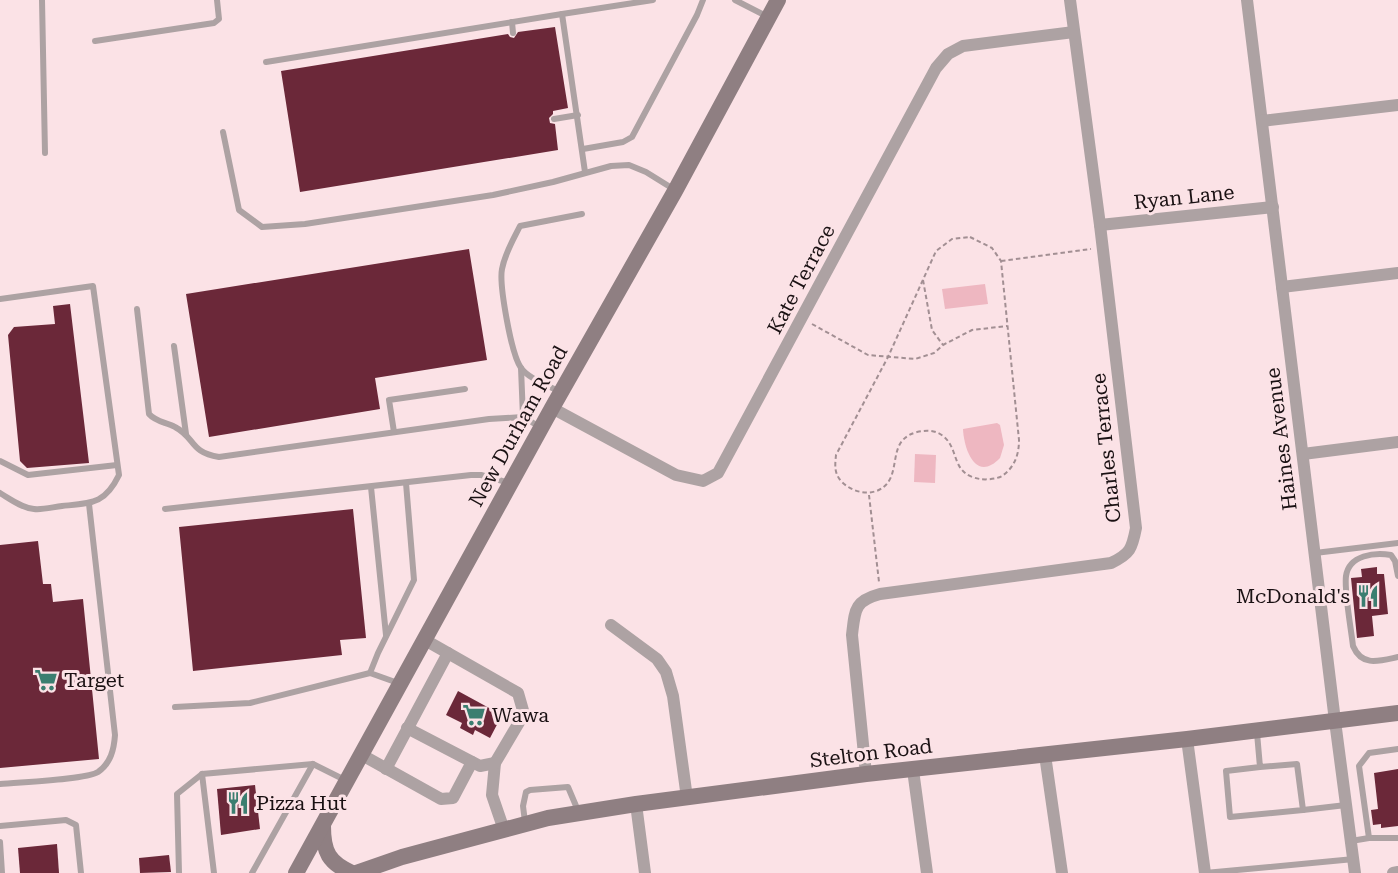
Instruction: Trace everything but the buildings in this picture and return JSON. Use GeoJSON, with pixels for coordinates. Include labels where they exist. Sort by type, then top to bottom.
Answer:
{"type":"FeatureCollection","features":[{"type":"Feature","properties":{"kind":"main road","name":"New Durham Road"},"geometry":{"type":"LineString","coordinates":[[296,873],[541,427],[675,191],[778,0]]}},
{"type":"Feature","properties":{"kind":"main road","name":"Stelton Road"},"geometry":{"type":"LineString","coordinates":[[359,872],[402,857],[526,824],[636,804],[866,774],[1257,731],[1398,713]]}},
{"type":"Feature","properties":{"kind":"main road"},"geometry":{"type":"LineString","coordinates":[[323,826],[323,841],[332,862],[359,872]]}},
{"type":"Feature","properties":{"kind":"street","name":"Charles Terrace"},"geometry":{"type":"LineString","coordinates":[[866,774],[852,635],[854,615],[860,603],[866,598],[880,594],[1111,563],[1125,556],[1133,545],[1136,528],[1100,225],[1070,0]]}},
{"type":"Feature","properties":{"kind":"street","name":"Haines Avenue"},"geometry":{"type":"LineString","coordinates":[[1247,0],[1355,873]]}},
{"type":"Feature","properties":{"kind":"street","name":"Kate Terrace"},"geometry":{"type":"LineString","coordinates":[[552,408],[676,475],[703,481],[718,473],[936,68],[948,54],[963,46],[1074,32]]}},
{"type":"Feature","properties":{"kind":"street"},"geometry":{"type":"LineString","coordinates":[[1262,121],[1398,105]]}},
{"type":"Feature","properties":{"kind":"street","name":"Ryan Lane"},"geometry":{"type":"LineString","coordinates":[[1100,225],[1273,207]]}},
{"type":"Feature","properties":{"kind":"street"},"geometry":{"type":"LineString","coordinates":[[1282,287],[1398,273]]}},
{"type":"Feature","properties":{"kind":"street"},"geometry":{"type":"LineString","coordinates":[[1303,454],[1398,442]]}},
{"type":"Feature","properties":{"kind":"street"},"geometry":{"type":"LineString","coordinates":[[611,625],[657,659],[670,682],[687,798]]}},
{"type":"Feature","properties":{"kind":"street"},"geometry":{"type":"LineString","coordinates":[[425,640],[518,693],[524,714],[495,763],[492,795],[504,830]]}},
{"type":"Feature","properties":{"kind":"street"},"geometry":{"type":"LineString","coordinates":[[386,769],[448,653]]}},
{"type":"Feature","properties":{"kind":"street"},"geometry":{"type":"LineString","coordinates":[[407,728],[480,766],[495,763]]}},
{"type":"Feature","properties":{"kind":"street"},"geometry":{"type":"LineString","coordinates":[[1187,739],[1205,873]]}},
{"type":"Feature","properties":{"kind":"street"},"geometry":{"type":"LineString","coordinates":[[362,755],[441,799],[453,798],[472,762]]}},
{"type":"Feature","properties":{"kind":"street"},"geometry":{"type":"LineString","coordinates":[[1045,755],[1062,873]]}},
{"type":"Feature","properties":{"kind":"street"},"geometry":{"type":"LineString","coordinates":[[913,770],[927,873]]}},
{"type":"Feature","properties":{"kind":"street"},"geometry":{"type":"LineString","coordinates":[[636,804],[645,873]]}},
{"type":"Feature","properties":{"kind":"street"},"geometry":{"type":"LineString","coordinates":[[1393,873],[1398,872]]}},
{"type":"Feature","properties":{"kind":"lane"},"geometry":{"type":"LineString","coordinates":[[42,0],[45,153]]}},
{"type":"Feature","properties":{"kind":"lane"},"geometry":{"type":"LineString","coordinates":[[95,41],[214,23],[219,19],[217,0]]}},
{"type":"Feature","properties":{"kind":"lane"},"geometry":{"type":"LineString","coordinates":[[266,62],[653,0]]}},
{"type":"Feature","properties":{"kind":"lane"},"geometry":{"type":"LineString","coordinates":[[583,149],[623,142],[632,137],[703,0]]}},
{"type":"Feature","properties":{"kind":"lane"},"geometry":{"type":"LineString","coordinates":[[735,0],[769,17]]}},
{"type":"Feature","properties":{"kind":"lane"},"geometry":{"type":"LineString","coordinates":[[562,14],[585,172]]}},
{"type":"Feature","properties":{"kind":"lane"},"geometry":{"type":"LineString","coordinates":[[512,22],[513,33]]}},
{"type":"Feature","properties":{"kind":"lane"},"geometry":{"type":"LineString","coordinates":[[554,119],[578,115]]}},
{"type":"Feature","properties":{"kind":"lane"},"geometry":{"type":"LineString","coordinates":[[223,132],[239,210],[261,227],[305,224],[493,195],[611,166],[629,165],[646,172],[675,191]]}},
{"type":"Feature","properties":{"kind":"lane"},"geometry":{"type":"LineString","coordinates":[[523,417],[521,368],[512,345],[501,276],[505,256],[520,226],[582,214]]}},
{"type":"Feature","properties":{"kind":"lane"},"geometry":{"type":"LineString","coordinates":[[0,299],[93,286],[119,474],[113,486],[98,501],[89,504],[34,509],[0,493]]}},
{"type":"Feature","properties":{"kind":"lane"},"geometry":{"type":"LineString","coordinates":[[137,309],[148,414],[156,420],[176,427],[196,448],[207,455],[219,457],[489,419],[523,417],[541,427]]}},
{"type":"Feature","properties":{"kind":"lane"},"geometry":{"type":"LineString","coordinates":[[174,346],[186,435]]}},
{"type":"Feature","properties":{"kind":"lane"},"geometry":{"type":"LineString","coordinates":[[521,368],[529,375],[561,392]]}},
{"type":"Feature","properties":{"kind":"lane"},"geometry":{"type":"LineString","coordinates":[[394,432],[389,400],[465,389]]}},
{"type":"Feature","properties":{"kind":"lane"},"geometry":{"type":"LineString","coordinates":[[0,461],[28,476],[117,465]]}},
{"type":"Feature","properties":{"kind":"lane"},"geometry":{"type":"LineString","coordinates":[[165,509],[481,475],[510,483]]}},
{"type":"Feature","properties":{"kind":"lane"},"geometry":{"type":"LineString","coordinates":[[370,673],[414,580],[406,483]]}},
{"type":"Feature","properties":{"kind":"lane"},"geometry":{"type":"LineString","coordinates":[[371,487],[386,636]]}},
{"type":"Feature","properties":{"kind":"lane"},"geometry":{"type":"LineString","coordinates":[[0,784],[90,776],[105,766],[112,756],[115,735],[89,504]]}},
{"type":"Feature","properties":{"kind":"lane"},"geometry":{"type":"LineString","coordinates":[[1315,553],[1398,543]]}},
{"type":"Feature","properties":{"kind":"lane"},"geometry":{"type":"LineString","coordinates":[[1398,576],[1395,561],[1391,555],[1383,554],[1358,558],[1352,563],[1346,577],[1353,646],[1357,654],[1369,661],[1398,657]]}},
{"type":"Feature","properties":{"kind":"lane"},"geometry":{"type":"LineString","coordinates":[[175,707],[250,703],[370,673],[401,684]]}},
{"type":"Feature","properties":{"kind":"lane"},"geometry":{"type":"LineString","coordinates":[[1257,731],[1260,767]]}},
{"type":"Feature","properties":{"kind":"lane"},"geometry":{"type":"LineString","coordinates":[[1368,838],[1359,766],[1369,753],[1398,749]]}},
{"type":"Feature","properties":{"kind":"lane"},"geometry":{"type":"LineString","coordinates":[[179,873],[177,794],[202,774],[313,764],[348,782]]}},
{"type":"Feature","properties":{"kind":"lane"},"geometry":{"type":"LineString","coordinates":[[252,873],[313,764]]}},
{"type":"Feature","properties":{"kind":"lane"},"geometry":{"type":"LineString","coordinates":[[1303,810],[1297,764],[1226,771],[1230,817],[1303,810],[1346,805]]}},
{"type":"Feature","properties":{"kind":"lane"},"geometry":{"type":"LineString","coordinates":[[202,774],[214,873]]}},
{"type":"Feature","properties":{"kind":"lane"},"geometry":{"type":"LineString","coordinates":[[526,824],[523,806],[526,792],[530,790],[568,787],[579,813]]}},
{"type":"Feature","properties":{"kind":"lane"},"geometry":{"type":"LineString","coordinates":[[0,826],[66,820],[76,825],[81,873]]}},
{"type":"Feature","properties":{"kind":"lane"},"geometry":{"type":"LineString","coordinates":[[1351,841],[1368,838],[1398,838]]}},
{"type":"Feature","properties":{"kind":"lane"},"geometry":{"type":"LineString","coordinates":[[0,842],[2,873]]}},
{"type":"Feature","properties":{"kind":"lane"},"geometry":{"type":"LineString","coordinates":[[1205,873],[1354,859]]}},
{"type":"Feature","properties":{"kind":"path"},"geometry":{"type":"LineString","coordinates":[[970,237],[992,248],[1001,261],[1019,452],[1015,462],[1001,477],[985,480],[969,477],[954,456],[951,443],[943,435],[933,431],[916,432],[903,439],[895,453],[891,478],[879,490],[869,494],[861,493],[844,484],[837,476],[836,455],[888,357],[923,279],[936,251],[952,239],[970,237]]}},
{"type":"Feature","properties":{"kind":"path"},"geometry":{"type":"LineString","coordinates":[[1001,261],[1102,247]]}},
{"type":"Feature","properties":{"kind":"path"},"geometry":{"type":"LineString","coordinates":[[923,279],[932,330],[943,345]]}},
{"type":"Feature","properties":{"kind":"path"},"geometry":{"type":"LineString","coordinates":[[802,319],[868,355],[915,359],[934,353],[943,345],[972,330],[1007,326]]}},
{"type":"Feature","properties":{"kind":"path"},"geometry":{"type":"LineString","coordinates":[[869,494],[880,594]]}},
{"type":"Feature","properties":{"kind":"shaded area"},"geometry":{"type":"Polygon","coordinates":[[[985,284],[988,304],[945,309],[942,289],[985,284]]]}},
{"type":"Feature","properties":{"kind":"shaded area"},"geometry":{"type":"Polygon","coordinates":[[[997,423],[1000,425],[1004,445],[1000,458],[992,465],[984,467],[978,465],[969,454],[963,429],[997,423]]]}},
{"type":"Feature","properties":{"kind":"shaded area"},"geometry":{"type":"Polygon","coordinates":[[[915,454],[936,455],[935,483],[914,482],[915,454]]]}},
{"type":"Feature","properties":{"kind":"place","name":"McDonald's"},"geometry":{"type":"Point","coordinates":[1368,596]}},
{"type":"Feature","properties":{"kind":"place","name":"Target"},"geometry":{"type":"Point","coordinates":[46,680]}},
{"type":"Feature","properties":{"kind":"place","name":"Wawa"},"geometry":{"type":"Point","coordinates":[474,715]}},
{"type":"Feature","properties":{"kind":"place","name":"Pizza Hut"},"geometry":{"type":"Point","coordinates":[238,803]}}]}
